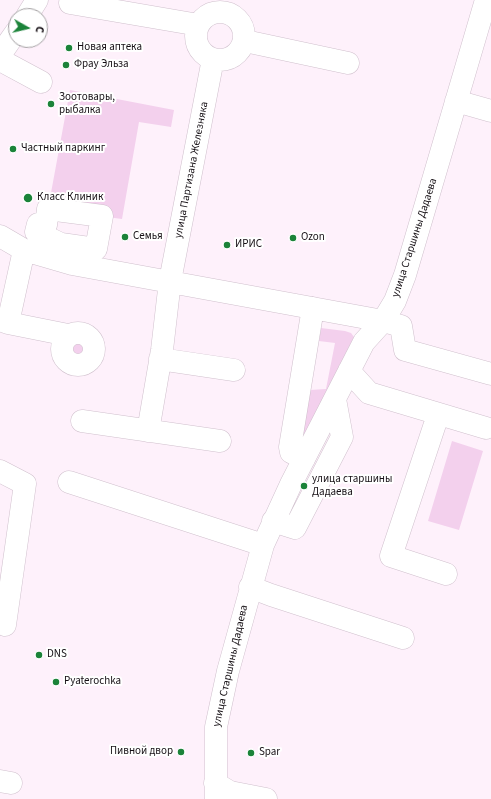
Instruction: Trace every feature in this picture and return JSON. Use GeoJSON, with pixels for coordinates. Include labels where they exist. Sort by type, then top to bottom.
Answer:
{"type":"FeatureCollection","features":[{"type":"Feature","properties":{"kind":"street","name":"улица Старшины Дадаева"},"geometry":{"type":"LineString","coordinates":[[266,799],[230,792],[215,791],[216,727],[228,671],[250,587],[263,546],[304,459],[364,342],[383,321],[395,301],[405,275],[486,0]]}},
{"type":"Feature","properties":{"kind":"street"},"geometry":{"type":"LineString","coordinates":[[70,3],[198,26]]}},
{"type":"Feature","properties":{"kind":"street"},"geometry":{"type":"LineString","coordinates":[[225,6],[242,24],[245,41],[238,53],[232,58],[226,60],[213,59],[200,51],[197,44],[196,35],[198,26],[205,16],[225,6]]}},
{"type":"Feature","properties":{"kind":"street"},"geometry":{"type":"LineString","coordinates":[[245,41],[348,63]]}},
{"type":"Feature","properties":{"kind":"street"},"geometry":{"type":"LineString","coordinates":[[0,55],[8,44]]}},
{"type":"Feature","properties":{"kind":"street","name":"улица Партизана Железняка"},"geometry":{"type":"LineString","coordinates":[[148,431],[160,359],[170,281],[213,59]]}},
{"type":"Feature","properties":{"kind":"street"},"geometry":{"type":"LineString","coordinates":[[0,60],[42,82]]}},
{"type":"Feature","properties":{"kind":"street"},"geometry":{"type":"LineString","coordinates":[[456,100],[491,111]]}},
{"type":"Feature","properties":{"kind":"street"},"geometry":{"type":"LineString","coordinates":[[0,236],[24,250],[81,257],[170,281],[383,321],[401,326],[405,350],[491,374]]}},
{"type":"Feature","properties":{"kind":"street"},"geometry":{"type":"LineString","coordinates":[[24,250],[4,322],[68,335]]}},
{"type":"Feature","properties":{"kind":"street"},"geometry":{"type":"LineString","coordinates":[[304,459],[291,452],[290,447],[313,308]]}},
{"type":"Feature","properties":{"kind":"street"},"geometry":{"type":"LineString","coordinates":[[160,359],[234,370]]}},
{"type":"Feature","properties":{"kind":"street"},"geometry":{"type":"LineString","coordinates":[[349,371],[369,393],[438,415],[486,428]]}},
{"type":"Feature","properties":{"kind":"street"},"geometry":{"type":"LineString","coordinates":[[274,521],[295,528],[342,437],[335,399]]}},
{"type":"Feature","properties":{"kind":"street"},"geometry":{"type":"LineString","coordinates":[[438,415],[391,556],[446,574]]}},
{"type":"Feature","properties":{"kind":"street"},"geometry":{"type":"LineString","coordinates":[[82,421],[220,442]]}},
{"type":"Feature","properties":{"kind":"street"},"geometry":{"type":"LineString","coordinates":[[0,471],[25,484],[5,625]]}},
{"type":"Feature","properties":{"kind":"street"},"geometry":{"type":"LineString","coordinates":[[69,482],[263,546]]}},
{"type":"Feature","properties":{"kind":"street"},"geometry":{"type":"LineString","coordinates":[[250,587],[403,638]]}},
{"type":"Feature","properties":{"kind":"shaded area"},"geometry":{"type":"Polygon","coordinates":[[[70,90],[174,110],[171,127],[139,122],[122,219],[48,209],[70,90]]]}},
{"type":"Feature","properties":{"kind":"shaded area"},"geometry":{"type":"Polygon","coordinates":[[[321,328],[345,331],[351,333],[354,337],[300,447],[310,390],[326,389],[335,343],[319,341],[321,328]]]}},
{"type":"Feature","properties":{"kind":"shaded area"},"geometry":{"type":"Polygon","coordinates":[[[74,338],[82,338],[89,345],[89,353],[82,360],[74,360],[67,353],[67,345],[74,338]]]}},
{"type":"Feature","properties":{"kind":"shaded area"},"geometry":{"type":"Polygon","coordinates":[[[452,441],[483,451],[459,530],[428,521],[452,441]]]}},
{"type":"Feature","properties":{"kind":"place","name":"Новая аптека"},"geometry":{"type":"Point","coordinates":[69,48]}},
{"type":"Feature","properties":{"kind":"place","name":"Фрау Эльза"},"geometry":{"type":"Point","coordinates":[66,65]}},
{"type":"Feature","properties":{"kind":"place","name":"Зоотовары, рыбалка"},"geometry":{"type":"Point","coordinates":[51,104]}},
{"type":"Feature","properties":{"kind":"place","name":"Частный паркинг"},"geometry":{"type":"Point","coordinates":[13,149]}},
{"type":"Feature","properties":{"kind":"place","name":"Класс Клиник"},"geometry":{"type":"Point","coordinates":[28,198]}},
{"type":"Feature","properties":{"kind":"place","name":"Семья"},"geometry":{"type":"Point","coordinates":[125,237]}},
{"type":"Feature","properties":{"kind":"place","name":"Ozon"},"geometry":{"type":"Point","coordinates":[293,238]}},
{"type":"Feature","properties":{"kind":"place","name":"ИРИС"},"geometry":{"type":"Point","coordinates":[227,245]}},
{"type":"Feature","properties":{"kind":"place","name":"улица старшины Дадаева"},"geometry":{"type":"Point","coordinates":[304,486]}},
{"type":"Feature","properties":{"kind":"place","name":"DNS"},"geometry":{"type":"Point","coordinates":[39,655]}},
{"type":"Feature","properties":{"kind":"place","name":"Pyaterochka"},"geometry":{"type":"Point","coordinates":[56,682]}},
{"type":"Feature","properties":{"kind":"place","name":"Пивной двор"},"geometry":{"type":"Point","coordinates":[181,752]}},
{"type":"Feature","properties":{"kind":"place","name":"Spar"},"geometry":{"type":"Point","coordinates":[251,753]}}]}
